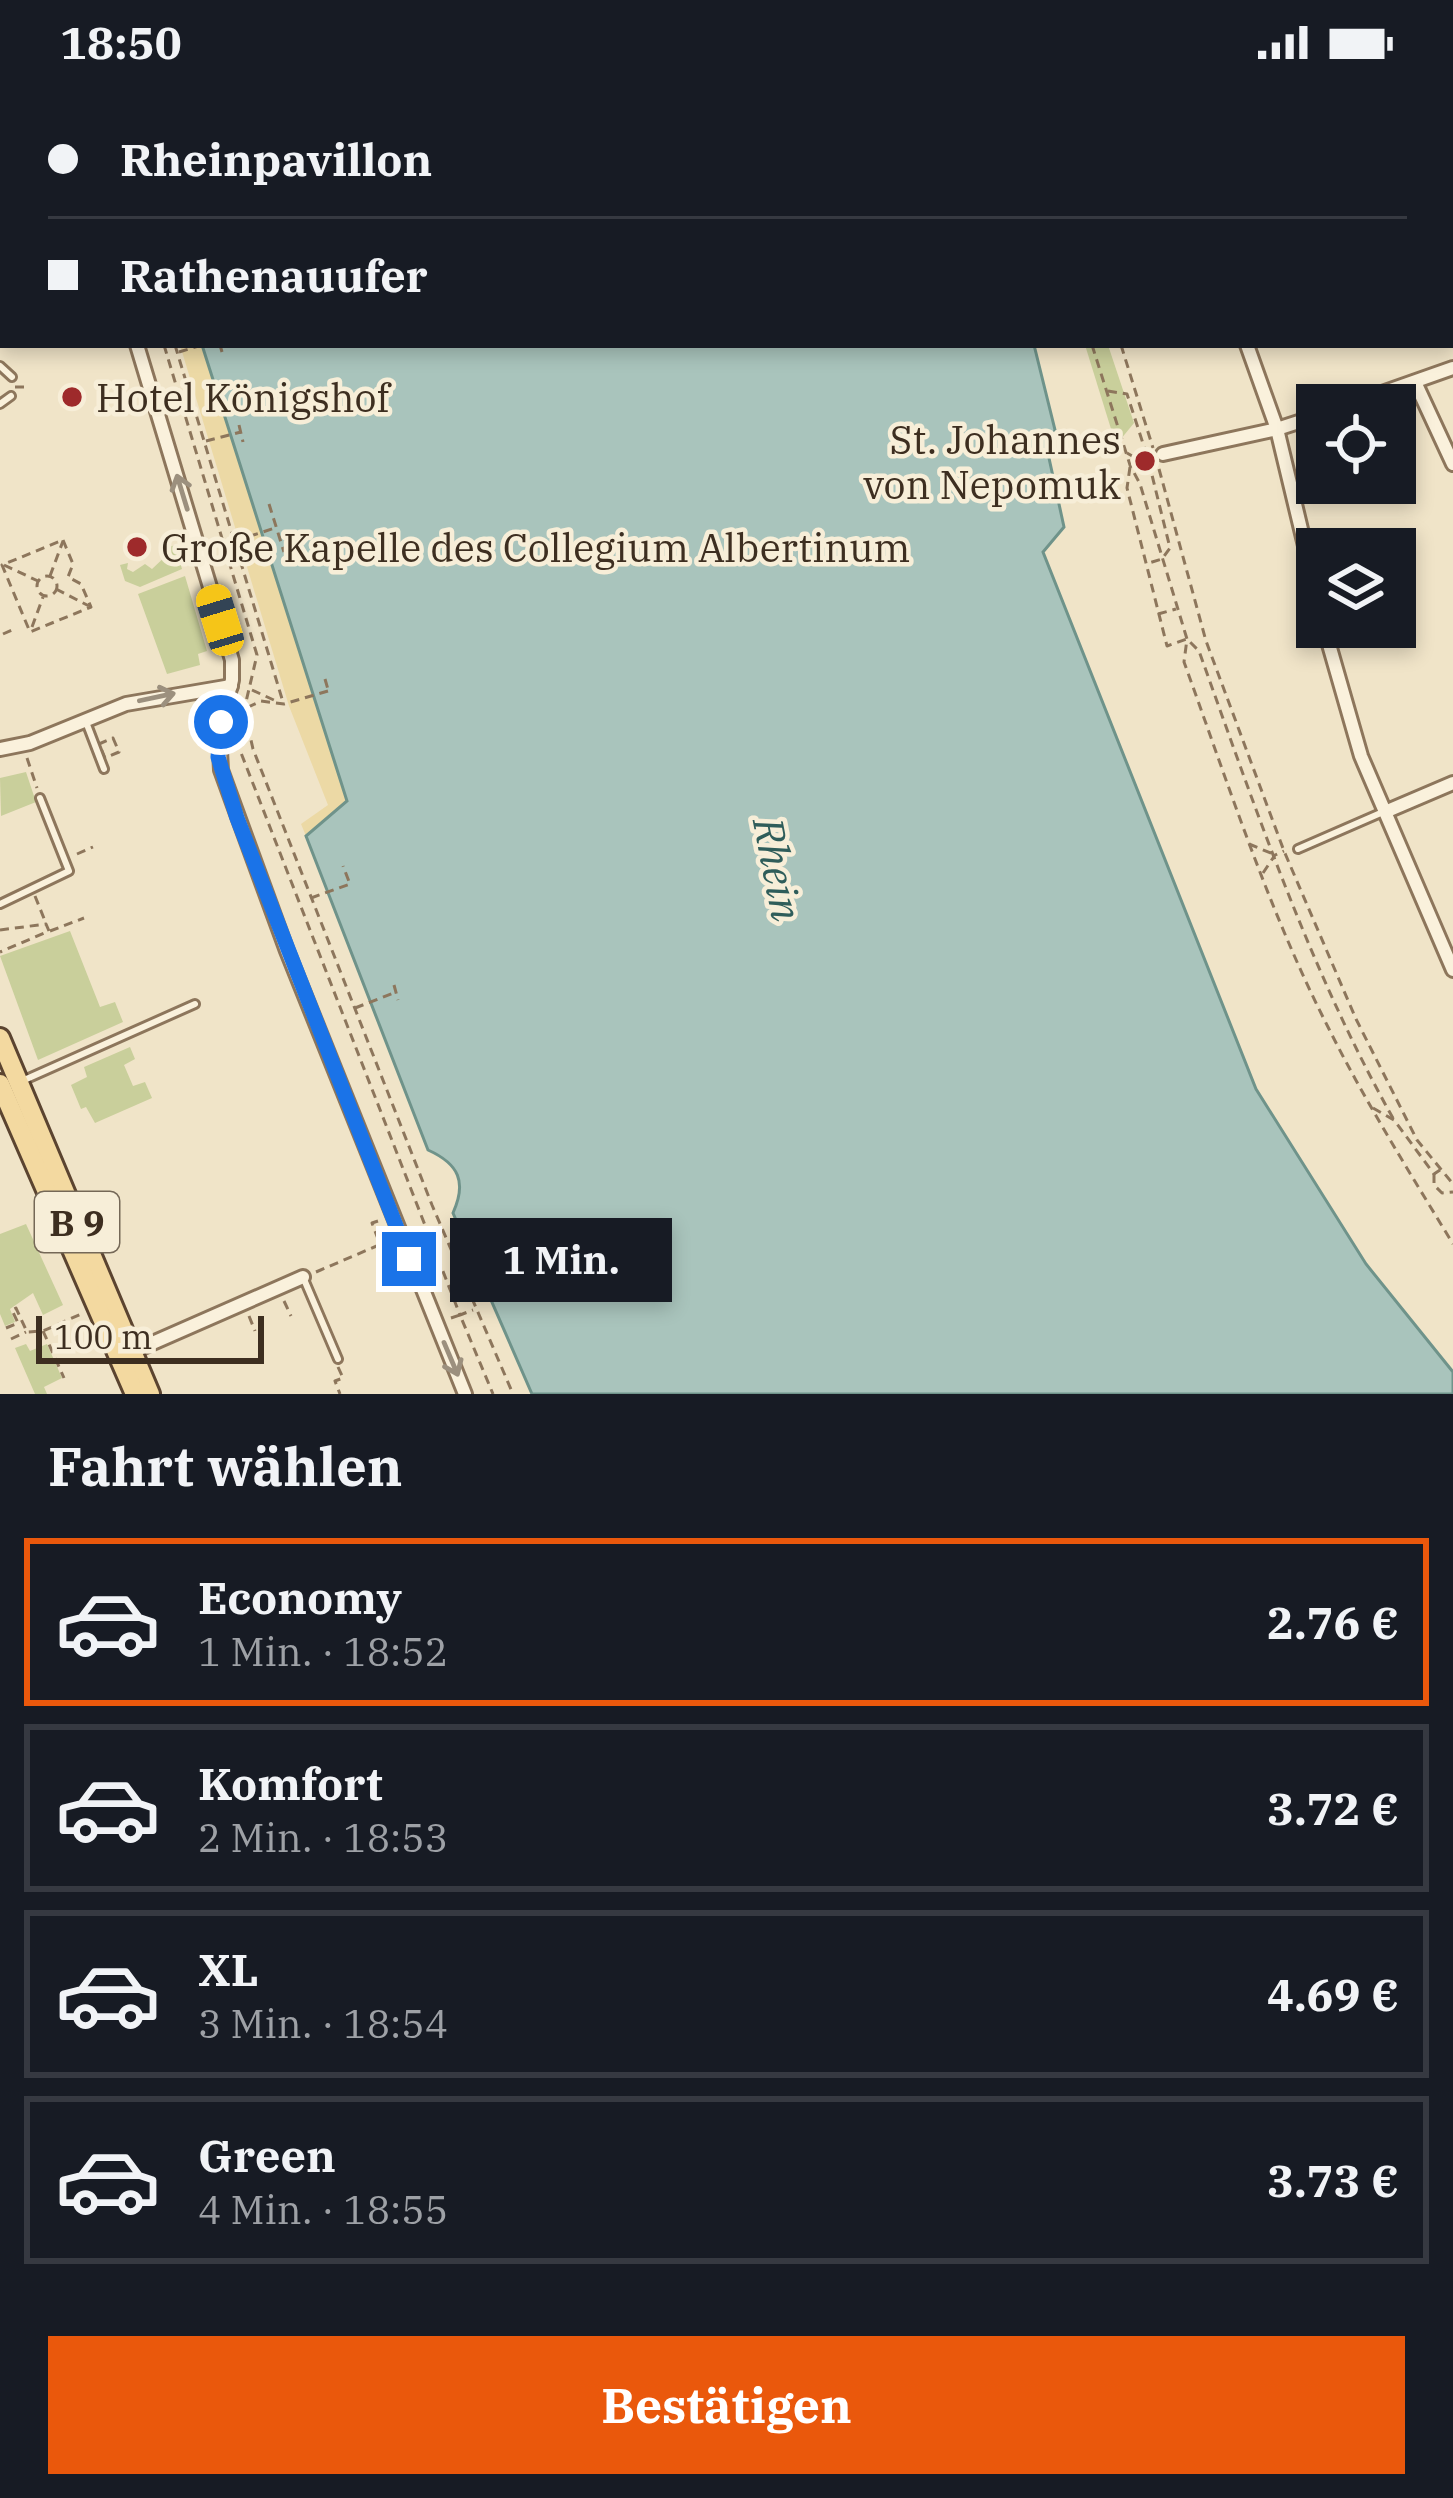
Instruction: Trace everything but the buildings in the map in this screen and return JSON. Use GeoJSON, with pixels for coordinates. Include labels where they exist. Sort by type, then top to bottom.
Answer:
{"type":"FeatureCollection","features":[{"type":"Feature","properties":{"kind":"main road","name":"B 9"},"geometry":{"type":"LineString","coordinates":[[0,1038],[6,1090],[135,1394]]}},
{"type":"Feature","properties":{"kind":"main road","name":"B 9"},"geometry":{"type":"LineString","coordinates":[[6,1090],[150,1394]]}},
{"type":"Feature","properties":{"kind":"street"},"geometry":{"type":"LineString","coordinates":[[138,348],[232,660],[237,686],[219,732],[221,770],[287,951],[465,1394]]}},
{"type":"Feature","properties":{"kind":"street"},"geometry":{"type":"LineString","coordinates":[[1248,348],[1277,429],[1301,528]]}},
{"type":"Feature","properties":{"kind":"street"},"geometry":{"type":"LineString","coordinates":[[1409,384],[1453,368]]}},
{"type":"Feature","properties":{"kind":"street"},"geometry":{"type":"LineString","coordinates":[[1415,382],[1453,464]]}},
{"type":"Feature","properties":{"kind":"street"},"geometry":{"type":"LineString","coordinates":[[1160,455],[1296,423]]}},
{"type":"Feature","properties":{"kind":"street"},"geometry":{"type":"LineString","coordinates":[[1329,648],[1349,723],[1453,970]]}},
{"type":"Feature","properties":{"kind":"street"},"geometry":{"type":"LineString","coordinates":[[0,749],[22,745],[126,704],[237,686]]}},
{"type":"Feature","properties":{"kind":"street"},"geometry":{"type":"LineString","coordinates":[[1384,812],[1453,783]]}},
{"type":"Feature","properties":{"kind":"street"},"geometry":{"type":"LineString","coordinates":[[132,1352],[303,1277]]}},
{"type":"Feature","properties":{"kind":"lane"},"geometry":{"type":"LineString","coordinates":[[0,366],[12,387],[0,404]]}},
{"type":"Feature","properties":{"kind":"lane"},"geometry":{"type":"LineString","coordinates":[[86,721],[104,769]]}},
{"type":"Feature","properties":{"kind":"lane"},"geometry":{"type":"LineString","coordinates":[[0,904],[69,871],[40,798]]}},
{"type":"Feature","properties":{"kind":"lane"},"geometry":{"type":"LineString","coordinates":[[1298,849],[1384,812]]}},
{"type":"Feature","properties":{"kind":"lane"},"geometry":{"type":"LineString","coordinates":[[6,1090],[195,1004]]}},
{"type":"Feature","properties":{"kind":"lane"},"geometry":{"type":"LineString","coordinates":[[303,1277],[338,1359]]}},
{"type":"Feature","properties":{"kind":"path"},"geometry":{"type":"LineString","coordinates":[[165,348],[257,655],[236,740],[493,1394]]}},
{"type":"Feature","properties":{"kind":"path"},"geometry":{"type":"LineString","coordinates":[[176,348],[284,704]]}},
{"type":"Feature","properties":{"kind":"path"},"geometry":{"type":"LineString","coordinates":[[178,353],[193,348]]}},
{"type":"Feature","properties":{"kind":"path"},"geometry":{"type":"LineString","coordinates":[[221,348],[222,352]]}},
{"type":"Feature","properties":{"kind":"path"},"geometry":{"type":"LineString","coordinates":[[1092,348],[1187,639],[1199,652],[1361,1062],[1394,1120],[1434,1174],[1434,1185],[1442,1193],[1453,1192]]}},
{"type":"Feature","properties":{"kind":"path"},"geometry":{"type":"LineString","coordinates":[[1122,348],[1150,437]]}},
{"type":"Feature","properties":{"kind":"path"},"geometry":{"type":"LineString","coordinates":[[12,387],[26,387]]}},
{"type":"Feature","properties":{"kind":"path"},"geometry":{"type":"LineString","coordinates":[[1106,391],[1127,394],[1170,548],[1162,559],[1146,564]]}},
{"type":"Feature","properties":{"kind":"path"},"geometry":{"type":"LineString","coordinates":[[204,442],[240,428],[243,442]]}},
{"type":"Feature","properties":{"kind":"path"},"geometry":{"type":"LineString","coordinates":[[1125,452],[1141,461]]}},
{"type":"Feature","properties":{"kind":"path"},"geometry":{"type":"LineString","coordinates":[[1130,465],[1160,455]]}},
{"type":"Feature","properties":{"kind":"path"},"geometry":{"type":"LineString","coordinates":[[1136,476],[1141,461]]}},
{"type":"Feature","properties":{"kind":"path"},"geometry":{"type":"LineString","coordinates":[[1130,465],[1127,488],[1167,646],[1187,639]]}},
{"type":"Feature","properties":{"kind":"path"},"geometry":{"type":"LineString","coordinates":[[1162,478],[1206,640],[1284,851],[1356,1019],[1417,1140],[1453,1184]]}},
{"type":"Feature","properties":{"kind":"path"},"geometry":{"type":"LineString","coordinates":[[269,504],[284,552]]}},
{"type":"Feature","properties":{"kind":"path"},"geometry":{"type":"LineString","coordinates":[[235,541],[277,528]]}},
{"type":"Feature","properties":{"kind":"path"},"geometry":{"type":"LineString","coordinates":[[2,565],[63,540]]}},
{"type":"Feature","properties":{"kind":"path"},"geometry":{"type":"LineString","coordinates":[[63,540],[50,576],[56,589],[91,607]]}},
{"type":"Feature","properties":{"kind":"path"},"geometry":{"type":"LineString","coordinates":[[63,540],[73,564],[68,577],[81,584],[91,607]]}},
{"type":"Feature","properties":{"kind":"path"},"geometry":{"type":"LineString","coordinates":[[2,565],[38,581],[50,576]]}},
{"type":"Feature","properties":{"kind":"path"},"geometry":{"type":"LineString","coordinates":[[2,565],[30,632]]}},
{"type":"Feature","properties":{"kind":"path"},"geometry":{"type":"LineString","coordinates":[[38,581],[37,590],[44,595]]}},
{"type":"Feature","properties":{"kind":"path"},"geometry":{"type":"LineString","coordinates":[[1151,590],[1170,584]]}},
{"type":"Feature","properties":{"kind":"path"},"geometry":{"type":"LineString","coordinates":[[30,632],[44,595],[56,589]]}},
{"type":"Feature","properties":{"kind":"path"},"geometry":{"type":"LineString","coordinates":[[30,632],[91,607]]}},
{"type":"Feature","properties":{"kind":"path"},"geometry":{"type":"LineString","coordinates":[[1158,614],[1177,609]]}},
{"type":"Feature","properties":{"kind":"path"},"geometry":{"type":"LineString","coordinates":[[3,634],[14,629]]}},
{"type":"Feature","properties":{"kind":"path"},"geometry":{"type":"LineString","coordinates":[[1187,639],[1184,662],[1261,876],[1328,1029],[1453,1244]]}},
{"type":"Feature","properties":{"kind":"path"},"geometry":{"type":"LineString","coordinates":[[244,710],[261,701],[284,704],[328,692],[325,680]]}},
{"type":"Feature","properties":{"kind":"path"},"geometry":{"type":"LineString","coordinates":[[237,686],[284,704]]}},
{"type":"Feature","properties":{"kind":"path"},"geometry":{"type":"LineString","coordinates":[[244,710],[253,748],[309,898],[512,1394]]}},
{"type":"Feature","properties":{"kind":"path"},"geometry":{"type":"LineString","coordinates":[[22,745],[40,798]]}},
{"type":"Feature","properties":{"kind":"path"},"geometry":{"type":"LineString","coordinates":[[1250,844],[1275,854]]}},
{"type":"Feature","properties":{"kind":"path"},"geometry":{"type":"LineString","coordinates":[[64,859],[93,847]]}},
{"type":"Feature","properties":{"kind":"path"},"geometry":{"type":"LineString","coordinates":[[1261,876],[1275,854],[1284,851]]}},
{"type":"Feature","properties":{"kind":"path"},"geometry":{"type":"LineString","coordinates":[[309,898],[350,884],[343,866]]}},
{"type":"Feature","properties":{"kind":"path"},"geometry":{"type":"LineString","coordinates":[[32,889],[49,931]]}},
{"type":"Feature","properties":{"kind":"path"},"geometry":{"type":"LineString","coordinates":[[0,952],[84,918]]}},
{"type":"Feature","properties":{"kind":"path"},"geometry":{"type":"LineString","coordinates":[[0,930],[46,924]]}},
{"type":"Feature","properties":{"kind":"path"},"geometry":{"type":"LineString","coordinates":[[394,985],[398,1000]]}},
{"type":"Feature","properties":{"kind":"path"},"geometry":{"type":"LineString","coordinates":[[353,1008],[396,992]]}},
{"type":"Feature","properties":{"kind":"path"},"geometry":{"type":"LineString","coordinates":[[1370,1107],[1394,1120]]}},
{"type":"Feature","properties":{"kind":"path"},"geometry":{"type":"LineString","coordinates":[[1434,1174],[1442,1169]]}},
{"type":"Feature","properties":{"kind":"path"},"geometry":{"type":"LineString","coordinates":[[1421,1192],[1434,1185]]}},
{"type":"Feature","properties":{"kind":"path"},"geometry":{"type":"LineString","coordinates":[[380,1220],[372,1223],[389,1268],[397,1264]]}},
{"type":"Feature","properties":{"kind":"path"},"geometry":{"type":"LineString","coordinates":[[329,1267],[380,1244]]}},
{"type":"Feature","properties":{"kind":"path"},"geometry":{"type":"LineString","coordinates":[[279,1288],[291,1316]]}},
{"type":"Feature","properties":{"kind":"path"},"geometry":{"type":"LineString","coordinates":[[243,1303],[255,1331]]}},
{"type":"Feature","properties":{"kind":"path"},"geometry":{"type":"LineString","coordinates":[[11,1339],[99,1307]]}},
{"type":"Feature","properties":{"kind":"path"},"geometry":{"type":"LineString","coordinates":[[6,1328],[17,1323],[12,1310],[16,1308],[27,1332]]}},
{"type":"Feature","properties":{"kind":"path"},"geometry":{"type":"LineString","coordinates":[[436,1324],[475,1309]]}},
{"type":"Feature","properties":{"kind":"path"},"geometry":{"type":"LineString","coordinates":[[43,1331],[64,1378]]}},
{"type":"Feature","properties":{"kind":"path"},"geometry":{"type":"LineString","coordinates":[[329,1394],[340,1392],[335,1381],[343,1378],[338,1359]]}},
{"type":"Feature","properties":{"kind":"green space"},"geometry":{"type":"Polygon","coordinates":[[[1086,348],[1109,348],[1134,423],[1116,445],[1086,348]]]}},
{"type":"Feature","properties":{"kind":"green space"},"geometry":{"type":"Polygon","coordinates":[[[175,545],[182,569],[140,587],[125,581],[120,565],[128,563],[127,569],[133,572],[145,564],[152,569],[168,554],[166,548],[175,545]]]}},
{"type":"Feature","properties":{"kind":"green space"},"geometry":{"type":"Polygon","coordinates":[[[185,576],[207,651],[198,654],[200,665],[167,674],[138,594],[185,576]]]}},
{"type":"Feature","properties":{"kind":"green space"},"geometry":{"type":"Polygon","coordinates":[[[26,772],[36,802],[1,816],[0,778],[26,772]]]}},
{"type":"Feature","properties":{"kind":"green space"},"geometry":{"type":"Polygon","coordinates":[[[70,931],[100,1007],[115,1002],[123,1022],[38,1060],[0,956],[70,931]]]}},
{"type":"Feature","properties":{"kind":"green space"},"geometry":{"type":"Polygon","coordinates":[[[130,1047],[135,1059],[124,1065],[133,1086],[145,1082],[152,1098],[95,1123],[86,1107],[81,1109],[71,1085],[87,1077],[84,1067],[130,1047]]]}},
{"type":"Feature","properties":{"kind":"green space"},"geometry":{"type":"Polygon","coordinates":[[[26,1224],[63,1305],[43,1315],[33,1293],[10,1309],[15,1322],[5,1326],[0,1314],[0,1234],[26,1224]]]}},
{"type":"Feature","properties":{"kind":"green space"},"geometry":{"type":"Polygon","coordinates":[[[26,1344],[30,1351],[47,1344],[62,1378],[44,1387],[47,1394],[35,1394],[15,1348],[26,1344]]]}},
{"type":"Feature","properties":{"kind":"sand"},"geometry":{"type":"Polygon","coordinates":[[[181,348],[203,348],[347,802],[306,836],[301,824],[328,805],[289,706],[181,348]]]}},
{"type":"Feature","properties":{"kind":"water","name":"Rhein"},"geometry":{"type":"Polygon","coordinates":[[[203,348],[1035,348],[1055,430],[1047,449],[1064,527],[1043,552],[1256,1089],[1366,1264],[1453,1372],[1453,1394],[532,1394],[453,1213],[459,1192],[457,1175],[447,1161],[428,1150],[306,836],[347,801],[203,348]]]}},
{"type":"Feature","properties":{"kind":"place","name":"Hotel Königshof"},"geometry":{"type":"Point","coordinates":[72,397]}},
{"type":"Feature","properties":{"kind":"place","name":"St. Johannes von Nepomuk"},"geometry":{"type":"Point","coordinates":[1145,461]}},
{"type":"Feature","properties":{"kind":"place","name":"Große Kapelle des Collegium Albertinum"},"geometry":{"type":"Point","coordinates":[137,547]}},
{"type":"Feature","properties":{"kind":"route"},"geometry":{"type":"LineString","coordinates":[[221,722],[218,757],[237,818],[409,1259]]}}]}
